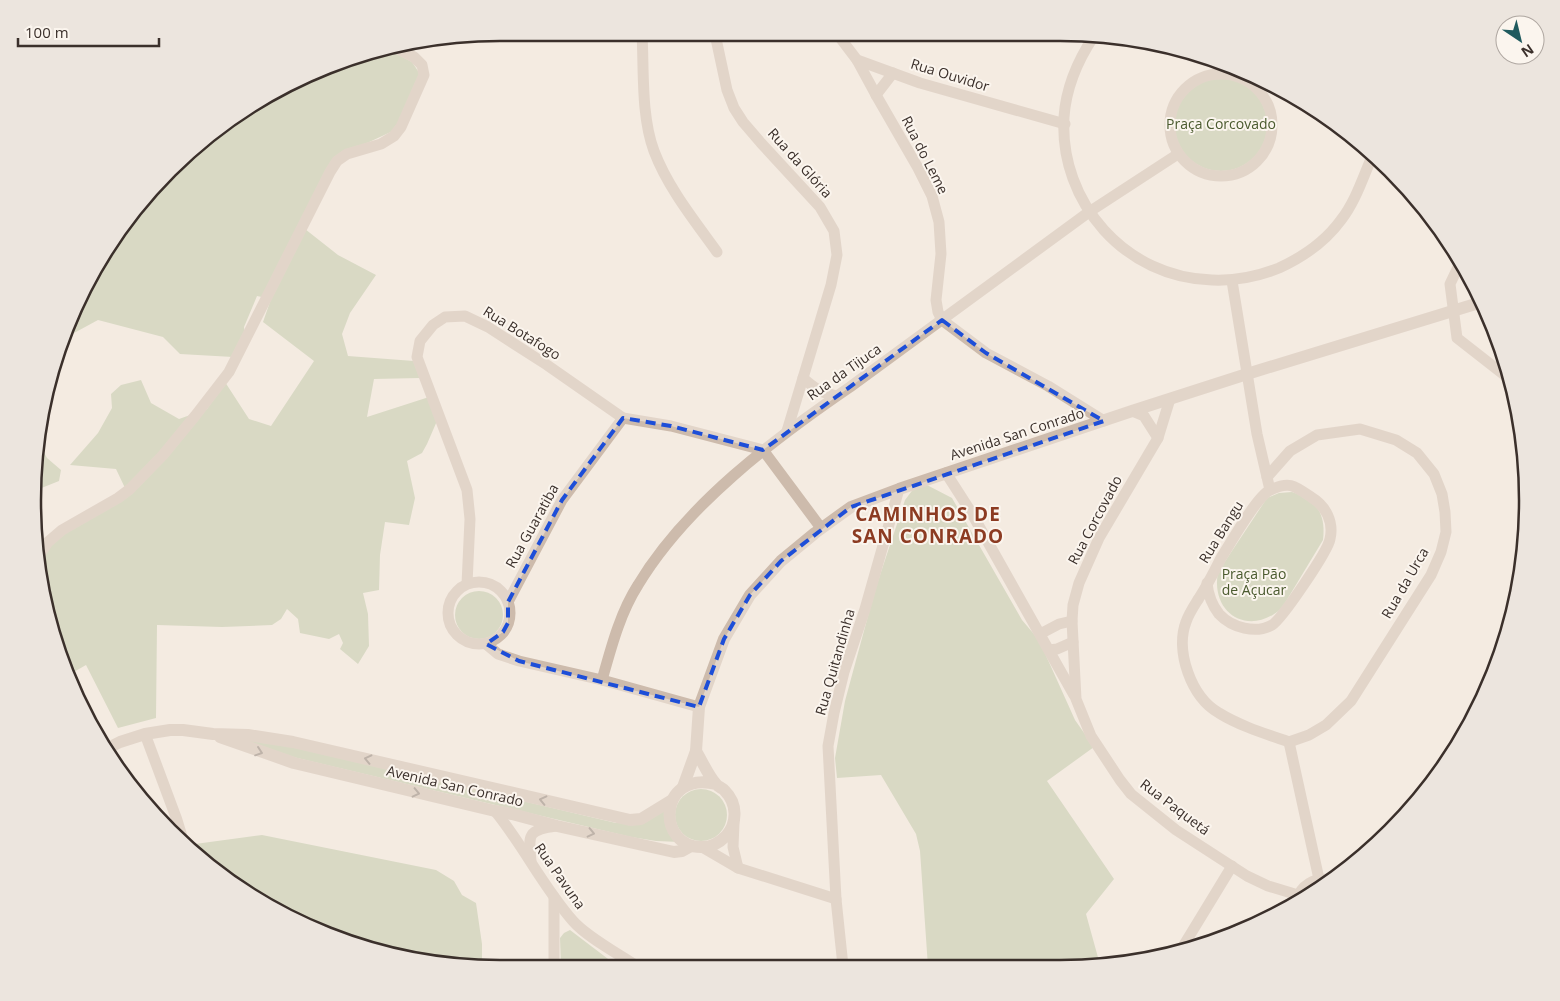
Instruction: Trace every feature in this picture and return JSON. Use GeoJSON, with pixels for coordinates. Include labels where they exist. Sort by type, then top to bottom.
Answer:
{"type":"FeatureCollection","features":[{"type":"Feature","properties":{"kind":"street"},"geometry":{"type":"LineString","coordinates":[[642,41],[646,117],[654,149],[663,172],[717,252]]}},
{"type":"Feature","properties":{"kind":"street","name":"Rua da Glória"},"geometry":{"type":"LineString","coordinates":[[716,41],[727,90],[734,108],[761,143],[820,206],[834,231],[837,255],[831,285],[787,431]]}},
{"type":"Feature","properties":{"kind":"street"},"geometry":{"type":"LineString","coordinates":[[843,41],[857,60]]}},
{"type":"Feature","properties":{"kind":"street"},"geometry":{"type":"LineString","coordinates":[[1090,42],[1078,62],[1068,91],[1064,124],[1066,150],[1071,174],[1089,212],[1114,242],[1140,260],[1165,272],[1196,280],[1232,281],[1264,274],[1298,260],[1325,238],[1341,221],[1355,200],[1371,164]]}},
{"type":"Feature","properties":{"kind":"street"},"geometry":{"type":"LineString","coordinates":[[44,548],[62,530],[118,498],[130,488],[162,455],[229,372],[337,161],[347,154],[381,144],[394,136],[401,127],[424,76],[422,65],[414,57],[404,52]]}},
{"type":"Feature","properties":{"kind":"street","name":"Rua Ouvidor"},"geometry":{"type":"LineString","coordinates":[[857,60],[920,83],[1064,124]]}},
{"type":"Feature","properties":{"kind":"street","name":"Rua do Leme"},"geometry":{"type":"LineString","coordinates":[[857,60],[932,196],[939,222],[941,254],[936,300],[938,312],[942,320]]}},
{"type":"Feature","properties":{"kind":"street"},"geometry":{"type":"LineString","coordinates":[[876,95],[893,73]]}},
{"type":"Feature","properties":{"kind":"street"},"geometry":{"type":"LineString","coordinates":[[1245,81],[1230,75],[1213,75],[1197,80],[1183,91],[1174,105],[1170,121],[1171,138],[1178,154],[1189,166],[1204,174],[1220,176],[1237,174],[1251,166],[1263,154],[1270,138],[1272,122],[1266,91],[1249,82]]}},
{"type":"Feature","properties":{"kind":"street","name":"Rua da Tijuca"},"geometry":{"type":"LineString","coordinates":[[602,680],[611,648],[636,586],[657,556],[710,498],[787,431],[1089,212],[1178,154]]}},
{"type":"Feature","properties":{"kind":"street"},"geometry":{"type":"LineString","coordinates":[[1456,270],[1450,284],[1457,338],[1499,370]]}},
{"type":"Feature","properties":{"kind":"street"},"geometry":{"type":"LineString","coordinates":[[1207,583],[1212,603],[1220,615],[1233,624],[1248,629],[1262,629],[1274,624],[1300,589],[1330,541],[1331,524],[1324,508],[1313,498],[1292,485],[1279,486],[1270,490],[1257,434],[1232,281]]}},
{"type":"Feature","properties":{"kind":"street","name":"Avenida San Conrado"},"geometry":{"type":"LineString","coordinates":[[683,788],[696,751],[699,707],[724,639],[750,595],[781,561],[821,528],[851,507],[899,489],[1132,411],[1474,304]]}},
{"type":"Feature","properties":{"kind":"street","name":"Rua Botafogo"},"geometry":{"type":"LineString","coordinates":[[466,584],[470,519],[467,490],[418,357],[420,341],[433,324],[445,317],[465,316],[488,327],[547,365],[622,418],[671,426],[763,450]]}},
{"type":"Feature","properties":{"kind":"street"},"geometry":{"type":"LineString","coordinates":[[942,320],[986,353],[1048,386],[1104,421]]}},
{"type":"Feature","properties":{"kind":"street"},"geometry":{"type":"LineString","coordinates":[[803,378],[813,388],[836,396]]}},
{"type":"Feature","properties":{"kind":"street","name":"Rua Corcovado"},"geometry":{"type":"LineString","coordinates":[[1072,621],[1073,605],[1079,583],[1088,562],[1099,538],[1158,438],[1170,399]]}},
{"type":"Feature","properties":{"kind":"street"},"geometry":{"type":"LineString","coordinates":[[1132,411],[1144,416],[1158,438]]}},
{"type":"Feature","properties":{"kind":"street","name":"Rua Guaratiba"},"geometry":{"type":"LineString","coordinates":[[508,602],[562,500],[622,418]]}},
{"type":"Feature","properties":{"kind":"street","name":"Rua da Urca"},"geometry":{"type":"LineString","coordinates":[[1267,477],[1290,450],[1317,435],[1360,429],[1396,440],[1417,453],[1434,474],[1442,494],[1445,512],[1446,532],[1442,552],[1430,575],[1351,701],[1326,725],[1309,735],[1289,742]]}},
{"type":"Feature","properties":{"kind":"street"},"geometry":{"type":"LineString","coordinates":[[763,450],[821,528]]}},
{"type":"Feature","properties":{"kind":"street","name":"Rua Paquetá"},"geometry":{"type":"LineString","coordinates":[[946,473],[1049,650],[1076,699],[1091,736],[1131,794],[1176,830],[1247,876],[1292,896]]}},
{"type":"Feature","properties":{"kind":"street","name":"Rua Quitandinha"},"geometry":{"type":"LineString","coordinates":[[842,960],[836,899],[828,746],[844,672],[865,608],[899,489]]}},
{"type":"Feature","properties":{"kind":"street","name":"Rua Bangu"},"geometry":{"type":"LineString","coordinates":[[1270,490],[1264,493],[1256,503],[1186,620],[1182,635],[1183,654],[1192,682],[1208,704],[1218,712],[1289,742]]}},
{"type":"Feature","properties":{"kind":"street"},"geometry":{"type":"LineString","coordinates":[[481,582],[494,586],[500,590],[508,602],[509,618],[504,632],[496,640],[486,644],[475,645],[465,642],[450,628],[447,618],[449,603],[458,590],[466,584],[481,582]]}},
{"type":"Feature","properties":{"kind":"street"},"geometry":{"type":"LineString","coordinates":[[1040,634],[1059,624],[1072,621]]}},
{"type":"Feature","properties":{"kind":"street","name":"Rua Paquetá"},"geometry":{"type":"LineString","coordinates":[[1072,621],[1076,699]]}},
{"type":"Feature","properties":{"kind":"street"},"geometry":{"type":"LineString","coordinates":[[1049,650],[1058,649],[1073,642]]}},
{"type":"Feature","properties":{"kind":"street"},"geometry":{"type":"LineString","coordinates":[[486,644],[498,654],[519,661],[602,680],[699,707]]}},
{"type":"Feature","properties":{"kind":"street","name":"Avenida San Conrado"},"geometry":{"type":"LineString","coordinates":[[113,746],[145,734],[182,730],[213,734],[248,735],[293,742],[630,820],[641,818],[672,800]]}},
{"type":"Feature","properties":{"kind":"street"},"geometry":{"type":"LineString","coordinates":[[145,734],[180,828]]}},
{"type":"Feature","properties":{"kind":"street","name":"Avenida San Conrado"},"geometry":{"type":"LineString","coordinates":[[213,734],[289,762],[557,826],[674,852],[697,846]]}},
{"type":"Feature","properties":{"kind":"street"},"geometry":{"type":"LineString","coordinates":[[1289,742],[1324,876]]}},
{"type":"Feature","properties":{"kind":"street"},"geometry":{"type":"LineString","coordinates":[[696,751],[716,784]]}},
{"type":"Feature","properties":{"kind":"street"},"geometry":{"type":"LineString","coordinates":[[738,868],[733,847],[735,810],[732,800],[725,790],[716,784],[704,781],[693,782],[683,788],[672,800],[669,811],[670,822],[674,832],[682,840],[738,868],[836,899]]}},
{"type":"Feature","properties":{"kind":"street","name":"Rua Pavuna"},"geometry":{"type":"LineString","coordinates":[[494,811],[506,824],[554,897],[574,922],[627,960]]}},
{"type":"Feature","properties":{"kind":"street"},"geometry":{"type":"LineString","coordinates":[[697,846],[713,845],[722,840],[730,832],[734,822]]}},
{"type":"Feature","properties":{"kind":"street"},"geometry":{"type":"LineString","coordinates":[[531,863],[529,842],[532,834],[540,828],[557,826]]}},
{"type":"Feature","properties":{"kind":"street"},"geometry":{"type":"LineString","coordinates":[[1186,942],[1232,866]]}},
{"type":"Feature","properties":{"kind":"street"},"geometry":{"type":"LineString","coordinates":[[1303,889],[1307,884],[1314,882]]}},
{"type":"Feature","properties":{"kind":"street"},"geometry":{"type":"LineString","coordinates":[[554,897],[554,960]]}},
{"type":"Feature","properties":{"kind":"highlighted area"},"geometry":{"type":"Polygon","coordinates":[[[942,320],[986,353],[1104,421],[851,507],[781,561],[750,595],[724,639],[699,707],[519,661],[486,644],[503,632],[508,623],[508,602],[562,500],[623,418],[671,426],[763,450],[942,320]]]}},
{"type":"Feature","properties":{"kind":"green space"},"geometry":{"type":"Polygon","coordinates":[[[396,54],[412,62],[420,74],[395,130],[335,158],[305,229],[338,255],[376,275],[350,313],[342,334],[348,356],[414,361],[420,378],[374,379],[367,417],[429,397],[437,421],[422,453],[407,461],[415,498],[409,525],[385,522],[380,555],[379,590],[363,593],[368,614],[369,646],[358,664],[340,649],[343,643],[339,634],[329,639],[300,633],[298,619],[287,609],[281,619],[272,625],[222,627],[157,625],[156,718],[118,728],[86,665],[74,672],[57,619],[44,553],[52,541],[125,488],[116,469],[70,465],[98,433],[112,408],[111,394],[121,385],[141,380],[151,403],[179,419],[207,409],[225,382],[249,419],[271,426],[314,361],[263,322],[271,299],[257,296],[244,327],[245,334],[233,357],[180,354],[163,337],[98,320],[73,334],[103,271],[136,221],[176,176],[221,136],[271,103],[325,76],[396,54]]]}},
{"type":"Feature","properties":{"kind":"green space","name":"Praça Corcovado"},"geometry":{"type":"Polygon","coordinates":[[[1221,77],[1239,81],[1254,91],[1264,106],[1268,124],[1264,142],[1254,157],[1239,167],[1221,171],[1203,167],[1188,157],[1178,142],[1174,124],[1178,106],[1188,91],[1203,81],[1221,77]]]}},
{"type":"Feature","properties":{"kind":"green space"},"geometry":{"type":"Polygon","coordinates":[[[44,452],[47,458],[61,470],[59,481],[41,488],[44,452]]]}},
{"type":"Feature","properties":{"kind":"green space"},"geometry":{"type":"Polygon","coordinates":[[[925,484],[952,498],[1022,620],[1039,640],[1075,720],[1094,747],[1047,781],[1114,879],[1086,914],[1098,958],[928,960],[920,851],[916,834],[881,775],[837,778],[835,758],[845,701],[875,590],[905,500],[914,488],[925,484]]]}},
{"type":"Feature","properties":{"kind":"green space","name":"Praça Pão de Açucar"},"geometry":{"type":"Polygon","coordinates":[[[1292,492],[1308,499],[1318,509],[1323,523],[1323,540],[1282,608],[1270,617],[1257,621],[1246,621],[1235,617],[1226,610],[1220,600],[1217,587],[1218,572],[1267,498],[1279,493],[1292,492]]]}},
{"type":"Feature","properties":{"kind":"green space"},"geometry":{"type":"Polygon","coordinates":[[[474,591],[484,591],[493,595],[499,601],[502,606],[502,624],[493,635],[484,639],[474,639],[465,635],[459,629],[455,620],[455,610],[459,601],[465,595],[474,591]]]}},
{"type":"Feature","properties":{"kind":"green space"},"geometry":{"type":"Polygon","coordinates":[[[248,736],[616,823],[667,805],[680,842],[631,837],[297,758],[248,744],[248,736]]]}},
{"type":"Feature","properties":{"kind":"green space"},"geometry":{"type":"Polygon","coordinates":[[[696,789],[706,789],[720,796],[727,810],[727,820],[720,834],[706,841],[696,841],[686,837],[679,830],[675,820],[675,810],[679,800],[686,793],[696,789]]]}},
{"type":"Feature","properties":{"kind":"green space"},"geometry":{"type":"Polygon","coordinates":[[[262,835],[436,870],[454,881],[462,895],[476,903],[482,944],[482,959],[411,951],[382,944],[325,925],[297,912],[245,882],[196,844],[262,835]]]}},
{"type":"Feature","properties":{"kind":"green space"},"geometry":{"type":"Polygon","coordinates":[[[570,930],[609,960],[561,960],[560,938],[570,930]]]}},
{"type":"Feature","properties":{"kind":"district","name":"CAMINHOS DE SAN CONRADO"},"geometry":{"type":"Point","coordinates":[928,525]}}]}
